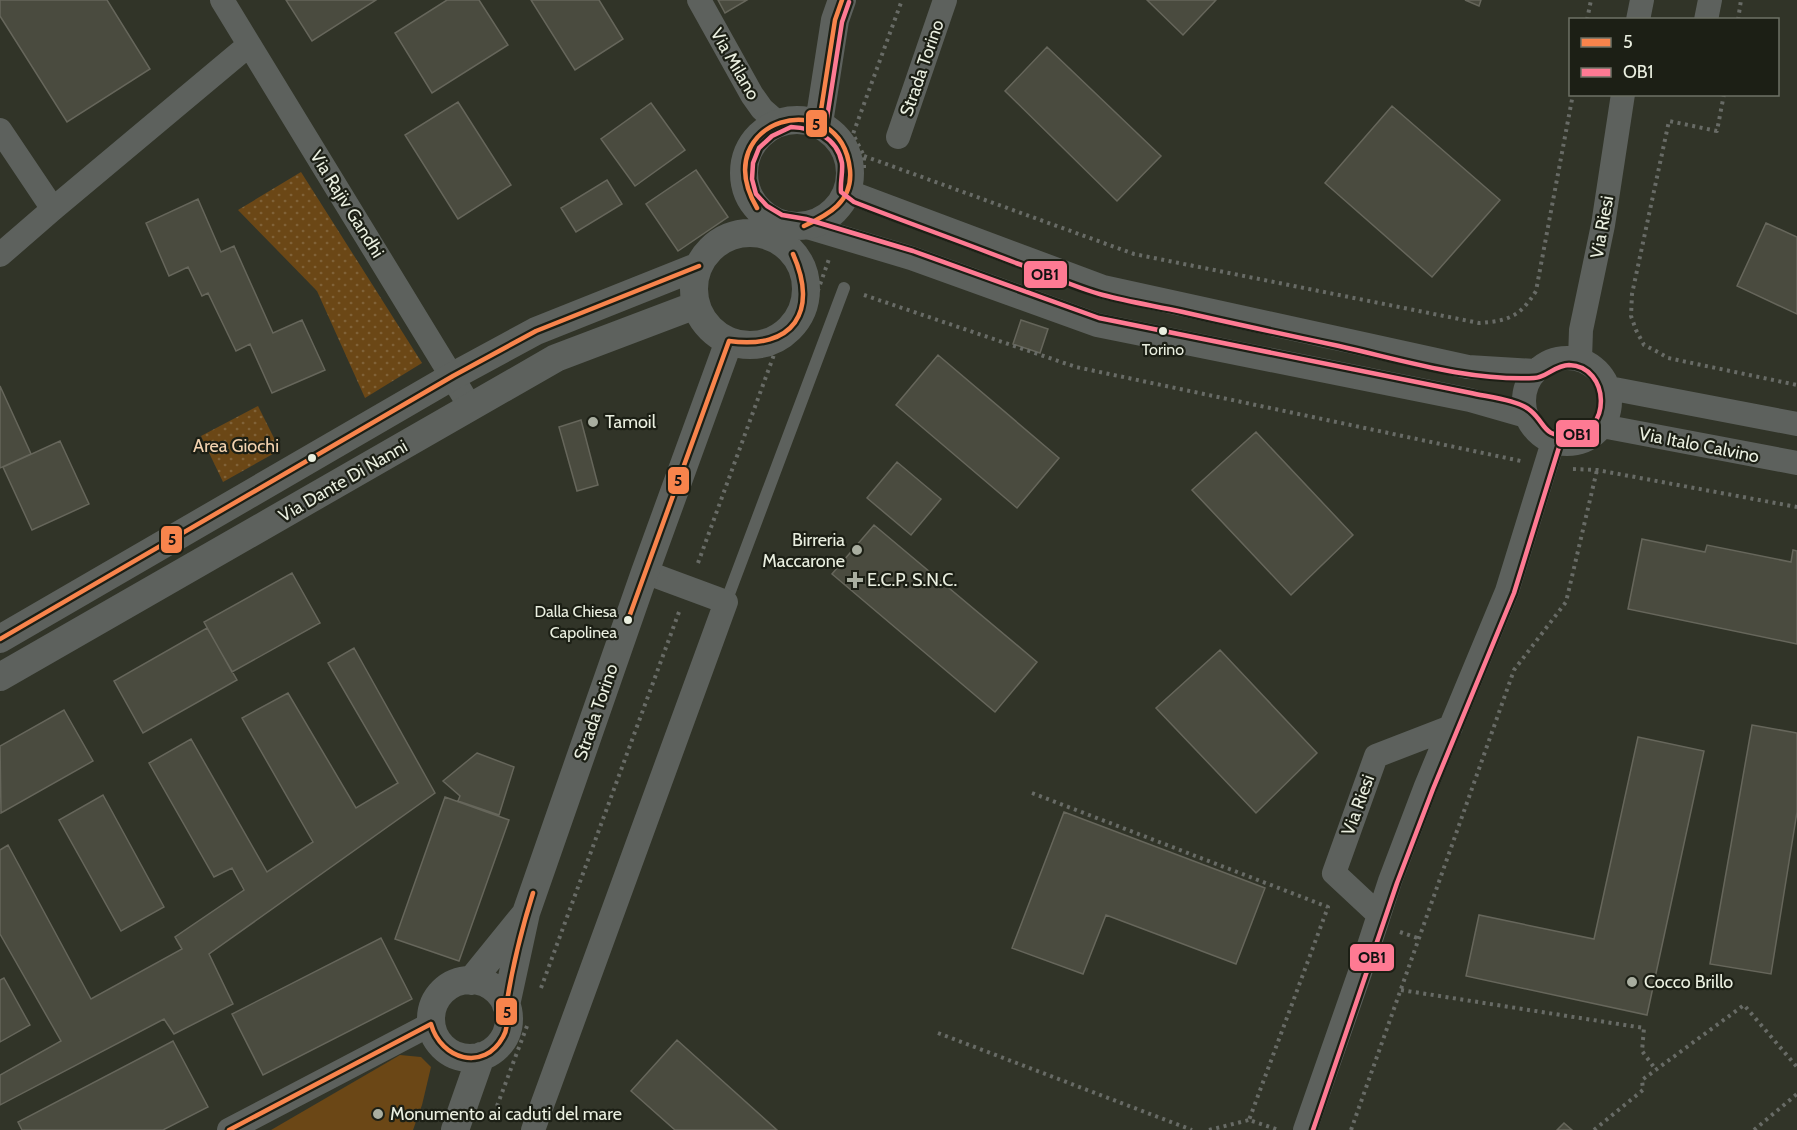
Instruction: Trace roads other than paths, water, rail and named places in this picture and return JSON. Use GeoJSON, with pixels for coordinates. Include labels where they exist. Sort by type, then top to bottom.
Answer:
{"type":"FeatureCollection","features":[{"type":"Feature","properties":{"kind":"street","name":"Via Rajiv Gandhi"},"geometry":{"type":"LineString","coordinates":[[222,0],[471,408]]}},
{"type":"Feature","properties":{"kind":"street","name":"Via Milano"},"geometry":{"type":"LineString","coordinates":[[699,0],[752,95],[762,110],[778,123]]}},
{"type":"Feature","properties":{"kind":"street"},"geometry":{"type":"LineString","coordinates":[[819,123],[835,20],[843,0]]}},
{"type":"Feature","properties":{"kind":"street","name":"Strada Torino"},"geometry":{"type":"LineString","coordinates":[[898,137],[945,0]]}},
{"type":"Feature","properties":{"kind":"street"},"geometry":{"type":"LineString","coordinates":[[1638,18],[1642,0]]}},
{"type":"Feature","properties":{"kind":"street"},"geometry":{"type":"LineString","coordinates":[[1706,18],[1710,0]]}},
{"type":"Feature","properties":{"kind":"street"},"geometry":{"type":"LineString","coordinates":[[0,255],[249,45]]}},
{"type":"Feature","properties":{"kind":"street","name":"Via Riesi"},"geometry":{"type":"LineString","coordinates":[[1580,359],[1581,330],[1603,225],[1623,96]]}},
{"type":"Feature","properties":{"kind":"street"},"geometry":{"type":"LineString","coordinates":[[853,192],[829,216],[819,222],[804,226],[790,226],[775,222],[752,221],[710,250],[699,266],[694,280],[696,305],[702,318],[711,329],[729,341],[742,345],[757,345],[783,334],[798,317],[803,307],[806,286],[802,268],[783,244],[759,234],[752,221],[744,177],[746,156],[759,135],[778,123],[801,119],[819,123],[839,139],[847,152],[853,192]]}},
{"type":"Feature","properties":{"kind":"street"},"geometry":{"type":"LineString","coordinates":[[0,130],[53,208]]}},
{"type":"Feature","properties":{"kind":"street"},"geometry":{"type":"LineString","coordinates":[[853,192],[1103,287],[1467,367],[1534,371]]}},
{"type":"Feature","properties":{"kind":"street"},"geometry":{"type":"LineString","coordinates":[[804,226],[911,258],[1096,325],[1470,400],[1526,416]]}},
{"type":"Feature","properties":{"kind":"street"},"geometry":{"type":"LineString","coordinates":[[793,254],[804,226]]}},
{"type":"Feature","properties":{"kind":"street","name":"Via Dante Di Nanni"},"geometry":{"type":"LineString","coordinates":[[0,639],[453,376],[536,331],[699,266]]}},
{"type":"Feature","properties":{"kind":"street","name":"Via Dante Di Nanni"},"geometry":{"type":"LineString","coordinates":[[0,677],[556,358],[696,305]]}},
{"type":"Feature","properties":{"kind":"street","name":"Strada Torino"},"geometry":{"type":"LineString","coordinates":[[506,1005],[526,914],[645,572],[729,341]]}},
{"type":"Feature","properties":{"kind":"street"},"geometry":{"type":"LineString","coordinates":[[1564,357],[1580,359],[1595,368],[1609,388],[1610,405],[1602,426],[1588,439],[1569,444],[1553,442],[1539,435],[1526,416],[1524,392],[1534,371],[1548,361],[1564,357]]}},
{"type":"Feature","properties":{"kind":"street"},"geometry":{"type":"LineString","coordinates":[[1609,388],[1797,424]]}},
{"type":"Feature","properties":{"kind":"street","name":"Via Italo Calvino"},"geometry":{"type":"LineString","coordinates":[[1602,426],[1797,463]]}},
{"type":"Feature","properties":{"kind":"street"},"geometry":{"type":"LineString","coordinates":[[1305,1130],[1426,786],[1507,591],[1553,442]]}},
{"type":"Feature","properties":{"kind":"street"},"geometry":{"type":"LineString","coordinates":[[533,1130],[726,602],[645,572]]}},
{"type":"Feature","properties":{"kind":"street","name":"Via Riesi"},"geometry":{"type":"LineString","coordinates":[[1379,915],[1334,873],[1376,756],[1451,727]]}},
{"type":"Feature","properties":{"kind":"street","name":"Strada Torino"},"geometry":{"type":"LineString","coordinates":[[471,981],[526,914]]}},
{"type":"Feature","properties":{"kind":"street"},"geometry":{"type":"LineString","coordinates":[[471,981],[490,986],[506,1005],[508,1015],[504,1036],[496,1047],[481,1056],[463,1058],[445,1050],[435,1038],[431,1023],[436,1000],[456,983],[471,981]]}},
{"type":"Feature","properties":{"kind":"street"},"geometry":{"type":"LineString","coordinates":[[229,1130],[431,1023]]}},
{"type":"Feature","properties":{"kind":"street"},"geometry":{"type":"LineString","coordinates":[[455,1130],[481,1056]]}},
{"type":"Feature","properties":{"kind":"lane"},"geometry":{"type":"LineString","coordinates":[[726,602],[844,288]]}},
{"type":"Feature","properties":{"kind":"place","name":"Torino"},"geometry":{"type":"Point","coordinates":[1163,331]}},
{"type":"Feature","properties":{"kind":"place","name":"Tamoil"},"geometry":{"type":"Point","coordinates":[593,422]}},
{"type":"Feature","properties":{"kind":"place","name":"Birreria Maccarone"},"geometry":{"type":"Point","coordinates":[857,550]}},
{"type":"Feature","properties":{"kind":"place","name":"E.C.P. S.N.C."},"geometry":{"type":"Point","coordinates":[855,580]}},
{"type":"Feature","properties":{"kind":"place","name":"Dalla Chiesa Capolinea"},"geometry":{"type":"Point","coordinates":[628,620]}},
{"type":"Feature","properties":{"kind":"place","name":"Cocco Brillo"},"geometry":{"type":"Point","coordinates":[1632,982]}},
{"type":"Feature","properties":{"kind":"place","name":"Monumento ai caduti del mare"},"geometry":{"type":"Point","coordinates":[378,1114]}},
{"type":"Feature","properties":{"kind":"park label","name":"Area Giochi"},"geometry":{"type":"Point","coordinates":[236,446]}}]}
